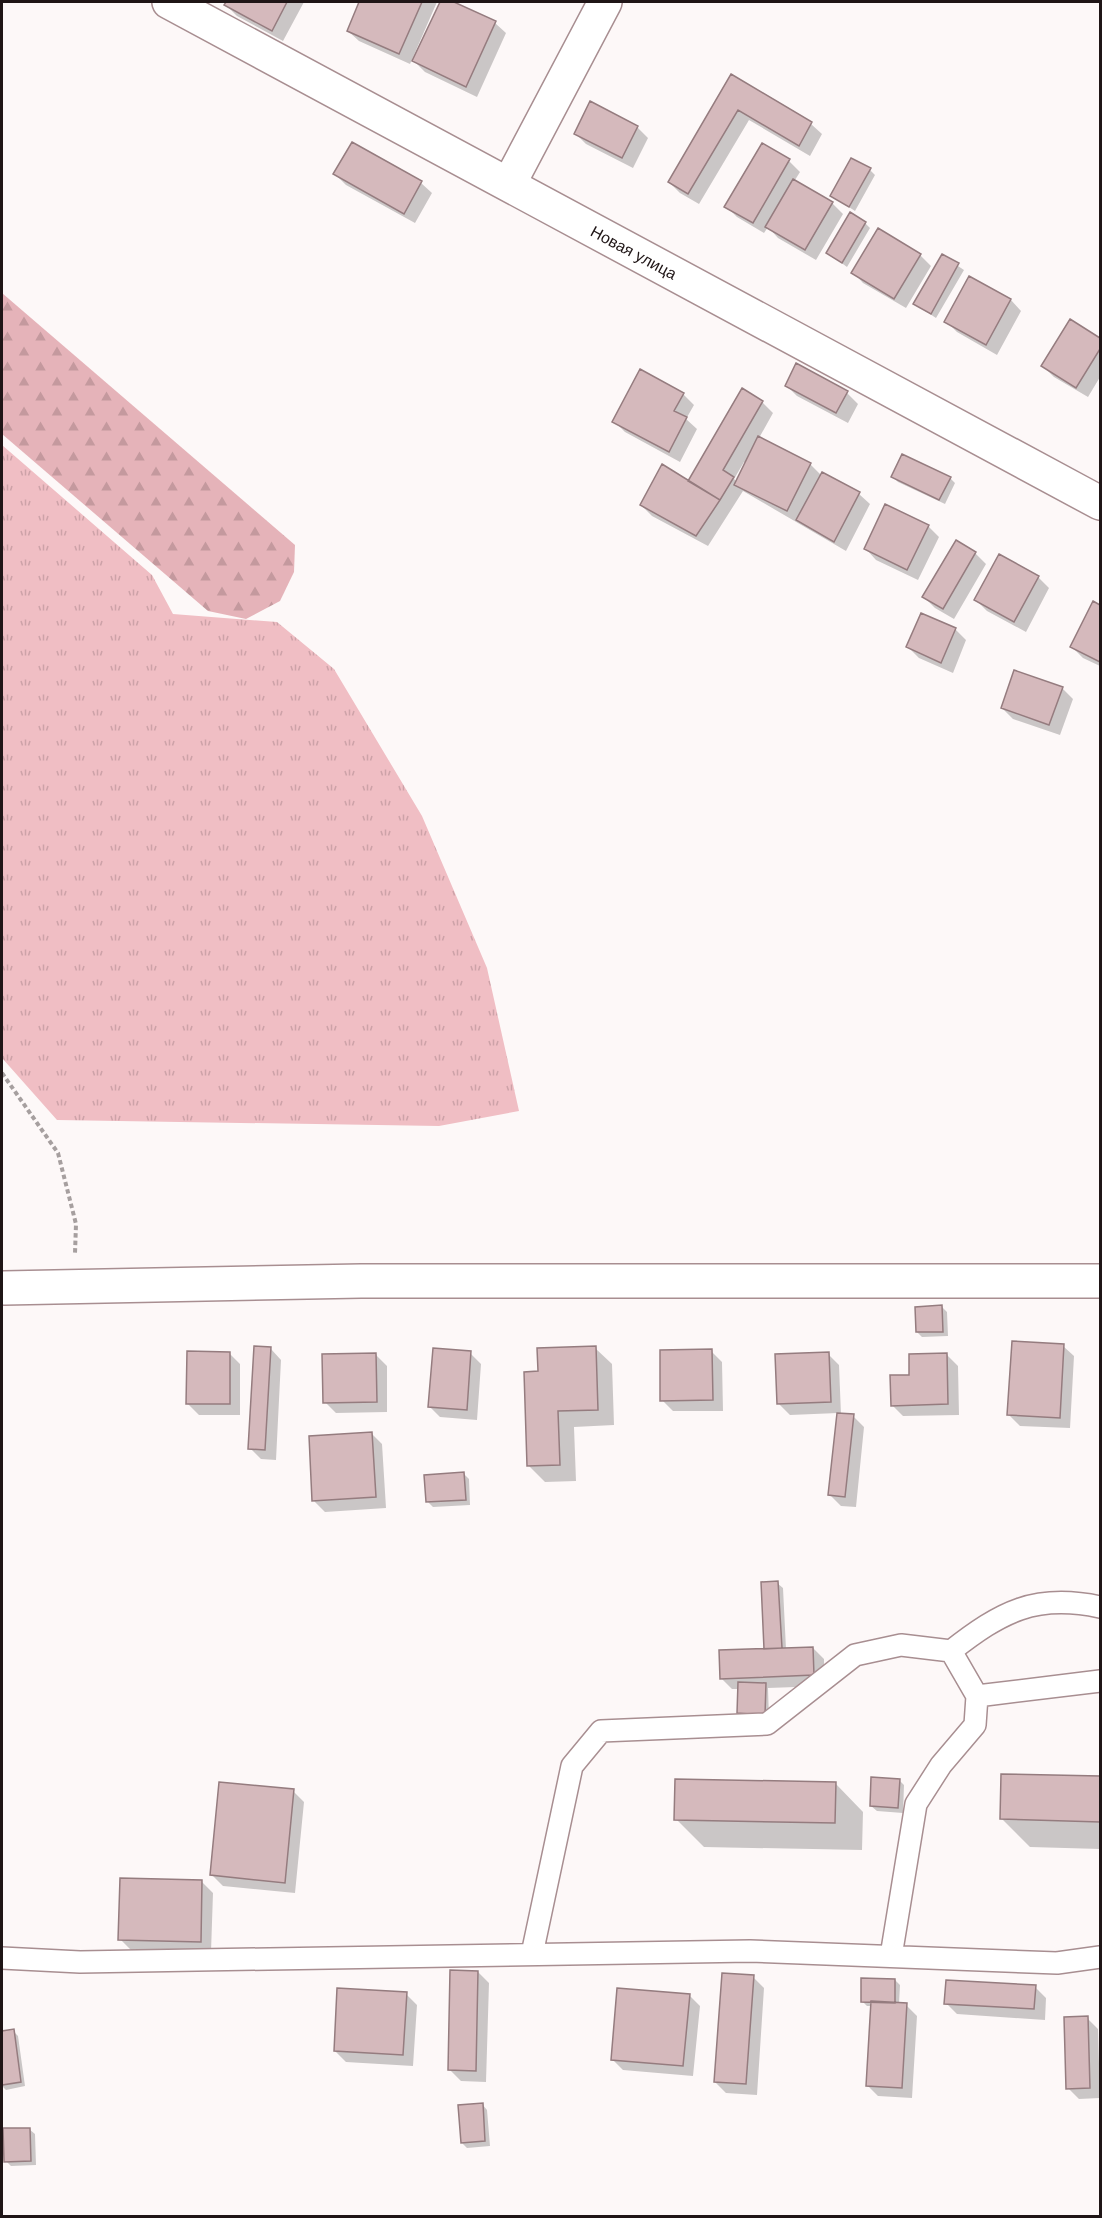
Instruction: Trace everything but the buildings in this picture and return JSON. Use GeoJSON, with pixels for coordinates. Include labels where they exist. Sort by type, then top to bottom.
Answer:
{"type":"FeatureCollection","features":[{"type":"Feature","properties":{"kind":"street","name":"Новая улица"},"geometry":{"type":"LineString","coordinates":[[169,2],[1101,503]]}},
{"type":"Feature","properties":{"kind":"street"},"geometry":{"type":"LineString","coordinates":[[509,184],[605,2]]}},
{"type":"Feature","properties":{"kind":"street"},"geometry":{"type":"LineString","coordinates":[[3,1288],[361,1281],[1101,1281]]}},
{"type":"Feature","properties":{"kind":"lane"},"geometry":{"type":"LineString","coordinates":[[532,1954],[572,1766],[601,1731],[767,1724],[855,1655],[901,1645],[951,1651],[1006,1612],[1046,1602],[1101,1607]]}},
{"type":"Feature","properties":{"kind":"lane"},"geometry":{"type":"LineString","coordinates":[[891,1956],[916,1804],[941,1765],[975,1725],[977,1696],[951,1651]]}},
{"type":"Feature","properties":{"kind":"lane"},"geometry":{"type":"LineString","coordinates":[[977,1696],[1101,1681]]}},
{"type":"Feature","properties":{"kind":"lane"},"geometry":{"type":"LineString","coordinates":[[2,1958],[80,1962],[750,1951],[1057,1963],[1101,1957]]}},
{"type":"Feature","properties":{"kind":"path"},"geometry":{"type":"LineString","coordinates":[[2,1073],[58,1153],[76,1224],[74,1286]]}},
{"type":"Feature","properties":{"kind":"green space"},"geometry":{"type":"Polygon","coordinates":[[[2,293],[295,545],[294,572],[280,601],[246,619],[208,611],[2,434],[2,293]]]}},
{"type":"Feature","properties":{"kind":"green space"},"geometry":{"type":"Polygon","coordinates":[[[2,445],[152,575],[173,614],[277,622],[334,669],[422,816],[487,968],[519,1111],[439,1126],[57,1120],[2,1058],[2,445]]]}}]}
